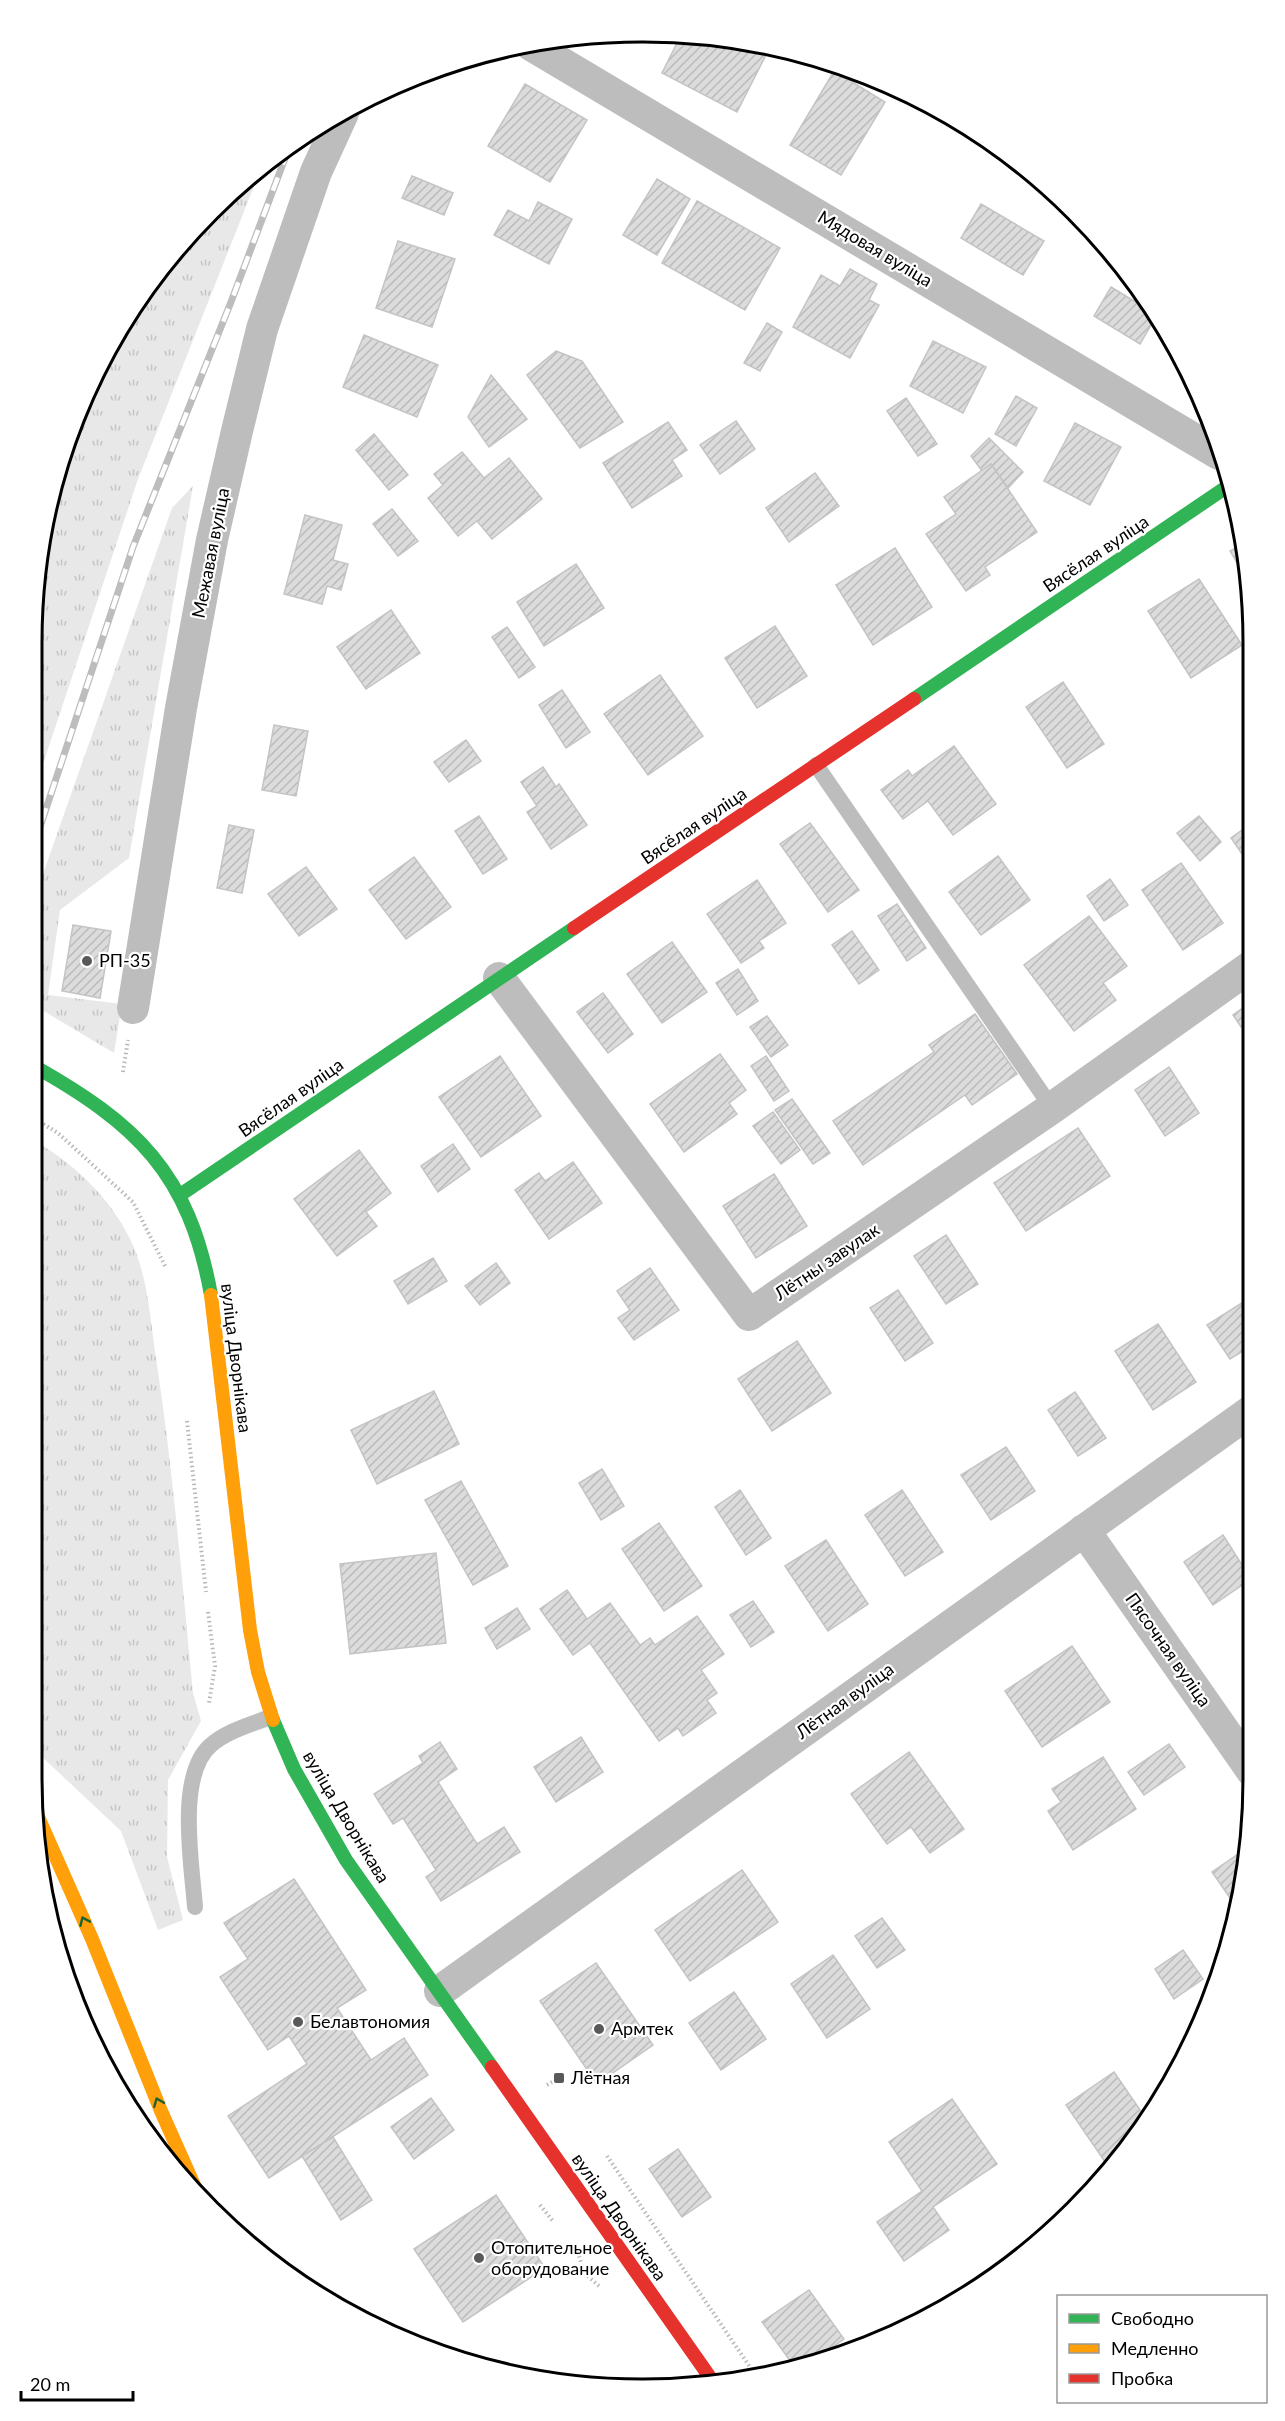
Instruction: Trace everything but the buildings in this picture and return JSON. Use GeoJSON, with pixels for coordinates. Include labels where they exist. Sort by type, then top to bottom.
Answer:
{"type":"FeatureCollection","features":[{"type":"Feature","properties":{"kind":"main road","name":"Вясёлая вуліца"},"geometry":{"type":"LineString","coordinates":[[180,1195],[1223,489]]}},
{"type":"Feature","properties":{"kind":"main road","name":"вуліца Дворнікава"},"geometry":{"type":"LineString","coordinates":[[42,1070],[116,1118],[153,1155],[180,1195],[200,1241],[212,1300],[257,1669],[270,1717],[301,1786],[346,1860],[709,2375]]}},
{"type":"Feature","properties":{"kind":"main road"},"geometry":{"type":"LineString","coordinates":[[44,1831],[92,1939],[187,2169]]}},
{"type":"Feature","properties":{"kind":"street","name":"Мядовая вуліца"},"geometry":{"type":"LineString","coordinates":[[541,51],[1211,449]]}},
{"type":"Feature","properties":{"kind":"street","name":"Межавая вуліца"},"geometry":{"type":"LineString","coordinates":[[133,1008],[183,696],[212,540],[237,431],[262,329],[316,172],[338,125]]}},
{"type":"Feature","properties":{"kind":"street","name":"Лётны завулак"},"geometry":{"type":"LineString","coordinates":[[499,978],[749,1315],[1052,1108],[1243,972]]}},
{"type":"Feature","properties":{"kind":"street","name":"Лётная вуліца"},"geometry":{"type":"LineString","coordinates":[[440,1991],[1243,1417]]}},
{"type":"Feature","properties":{"kind":"street","name":"Пясочная вуліца"},"geometry":{"type":"LineString","coordinates":[[1084,1530],[1243,1758]]}},
{"type":"Feature","properties":{"kind":"lane"},"geometry":{"type":"LineString","coordinates":[[816,765],[1052,1108]]}},
{"type":"Feature","properties":{"kind":"lane"},"geometry":{"type":"LineString","coordinates":[[195,1907],[189,1815],[190,1786],[197,1763],[210,1745],[226,1735],[270,1717]]}},
{"type":"Feature","properties":{"kind":"path"},"geometry":{"type":"LineString","coordinates":[[42,1123],[58,1133],[133,1202],[167,1269]]}},
{"type":"Feature","properties":{"kind":"path"},"geometry":{"type":"LineString","coordinates":[[187,1420],[207,1596]]}},
{"type":"Feature","properties":{"kind":"path"},"geometry":{"type":"LineString","coordinates":[[208,1608],[214,1666],[209,1703]]}},
{"type":"Feature","properties":{"kind":"path"},"geometry":{"type":"LineString","coordinates":[[608,2156],[751,2369]]}},
{"type":"Feature","properties":{"kind":"green space"},"geometry":{"type":"Polygon","coordinates":[[[255,185],[138,479],[42,767],[43,603],[54,525],[62,487],[74,449],[104,377],[143,309],[191,247],[218,218],[255,185]]]}},
{"type":"Feature","properties":{"kind":"green space"},"geometry":{"type":"Polygon","coordinates":[[[193,486],[129,858],[60,910],[48,995],[122,1004],[114,1053],[42,1010],[42,877],[172,508],[193,486]]]}},
{"type":"Feature","properties":{"kind":"green space"},"geometry":{"type":"Polygon","coordinates":[[[42,1145],[89,1182],[112,1209],[136,1253],[148,1297],[172,1483],[193,1693],[201,1721],[168,1780],[167,1857],[183,1920],[158,1930],[121,1831],[42,1757],[42,1145]]]}},
{"type":"Feature","properties":{"kind":"railway"},"geometry":{"type":"LineString","coordinates":[[42,821],[133,547],[231,302],[284,161]]}},
{"type":"Feature","properties":{"kind":"traffic: fast"},"geometry":{"type":"LineString","coordinates":[[914,699],[1223,489]]}},
{"type":"Feature","properties":{"kind":"traffic: fast"},"geometry":{"type":"LineString","coordinates":[[180,1195],[574,928]]}},
{"type":"Feature","properties":{"kind":"traffic: fast"},"geometry":{"type":"LineString","coordinates":[[42,1071],[101,1109],[153,1156],[172,1184],[189,1216],[211,1295]]}},
{"type":"Feature","properties":{"kind":"traffic: fast"},"geometry":{"type":"LineString","coordinates":[[273,1720],[294,1769],[346,1860],[492,2067]]}},
{"type":"Feature","properties":{"kind":"traffic: slow"},"geometry":{"type":"LineString","coordinates":[[211,1295],[250,1630],[258,1672],[273,1720]]}},
{"type":"Feature","properties":{"kind":"traffic: slow"},"geometry":{"type":"LineString","coordinates":[[44,1831],[92,1939],[187,2169]]}},
{"type":"Feature","properties":{"kind":"traffic: jam"},"geometry":{"type":"LineString","coordinates":[[574,928],[914,699]]}},
{"type":"Feature","properties":{"kind":"traffic: jam"},"geometry":{"type":"LineString","coordinates":[[492,2067],[709,2375]]}},
{"type":"Feature","properties":{"kind":"place","name":"РП-35"},"geometry":{"type":"Point","coordinates":[87,961]}},
{"type":"Feature","properties":{"kind":"place","name":"Белавтономия"},"geometry":{"type":"Point","coordinates":[298,2022]}},
{"type":"Feature","properties":{"kind":"place","name":"Армтек"},"geometry":{"type":"Point","coordinates":[599,2029]}},
{"type":"Feature","properties":{"kind":"place","name":"Лётная"},"geometry":{"type":"Point","coordinates":[559,2078]}},
{"type":"Feature","properties":{"kind":"place","name":"Отопительное оборудование"},"geometry":{"type":"Point","coordinates":[479,2258]}}]}
